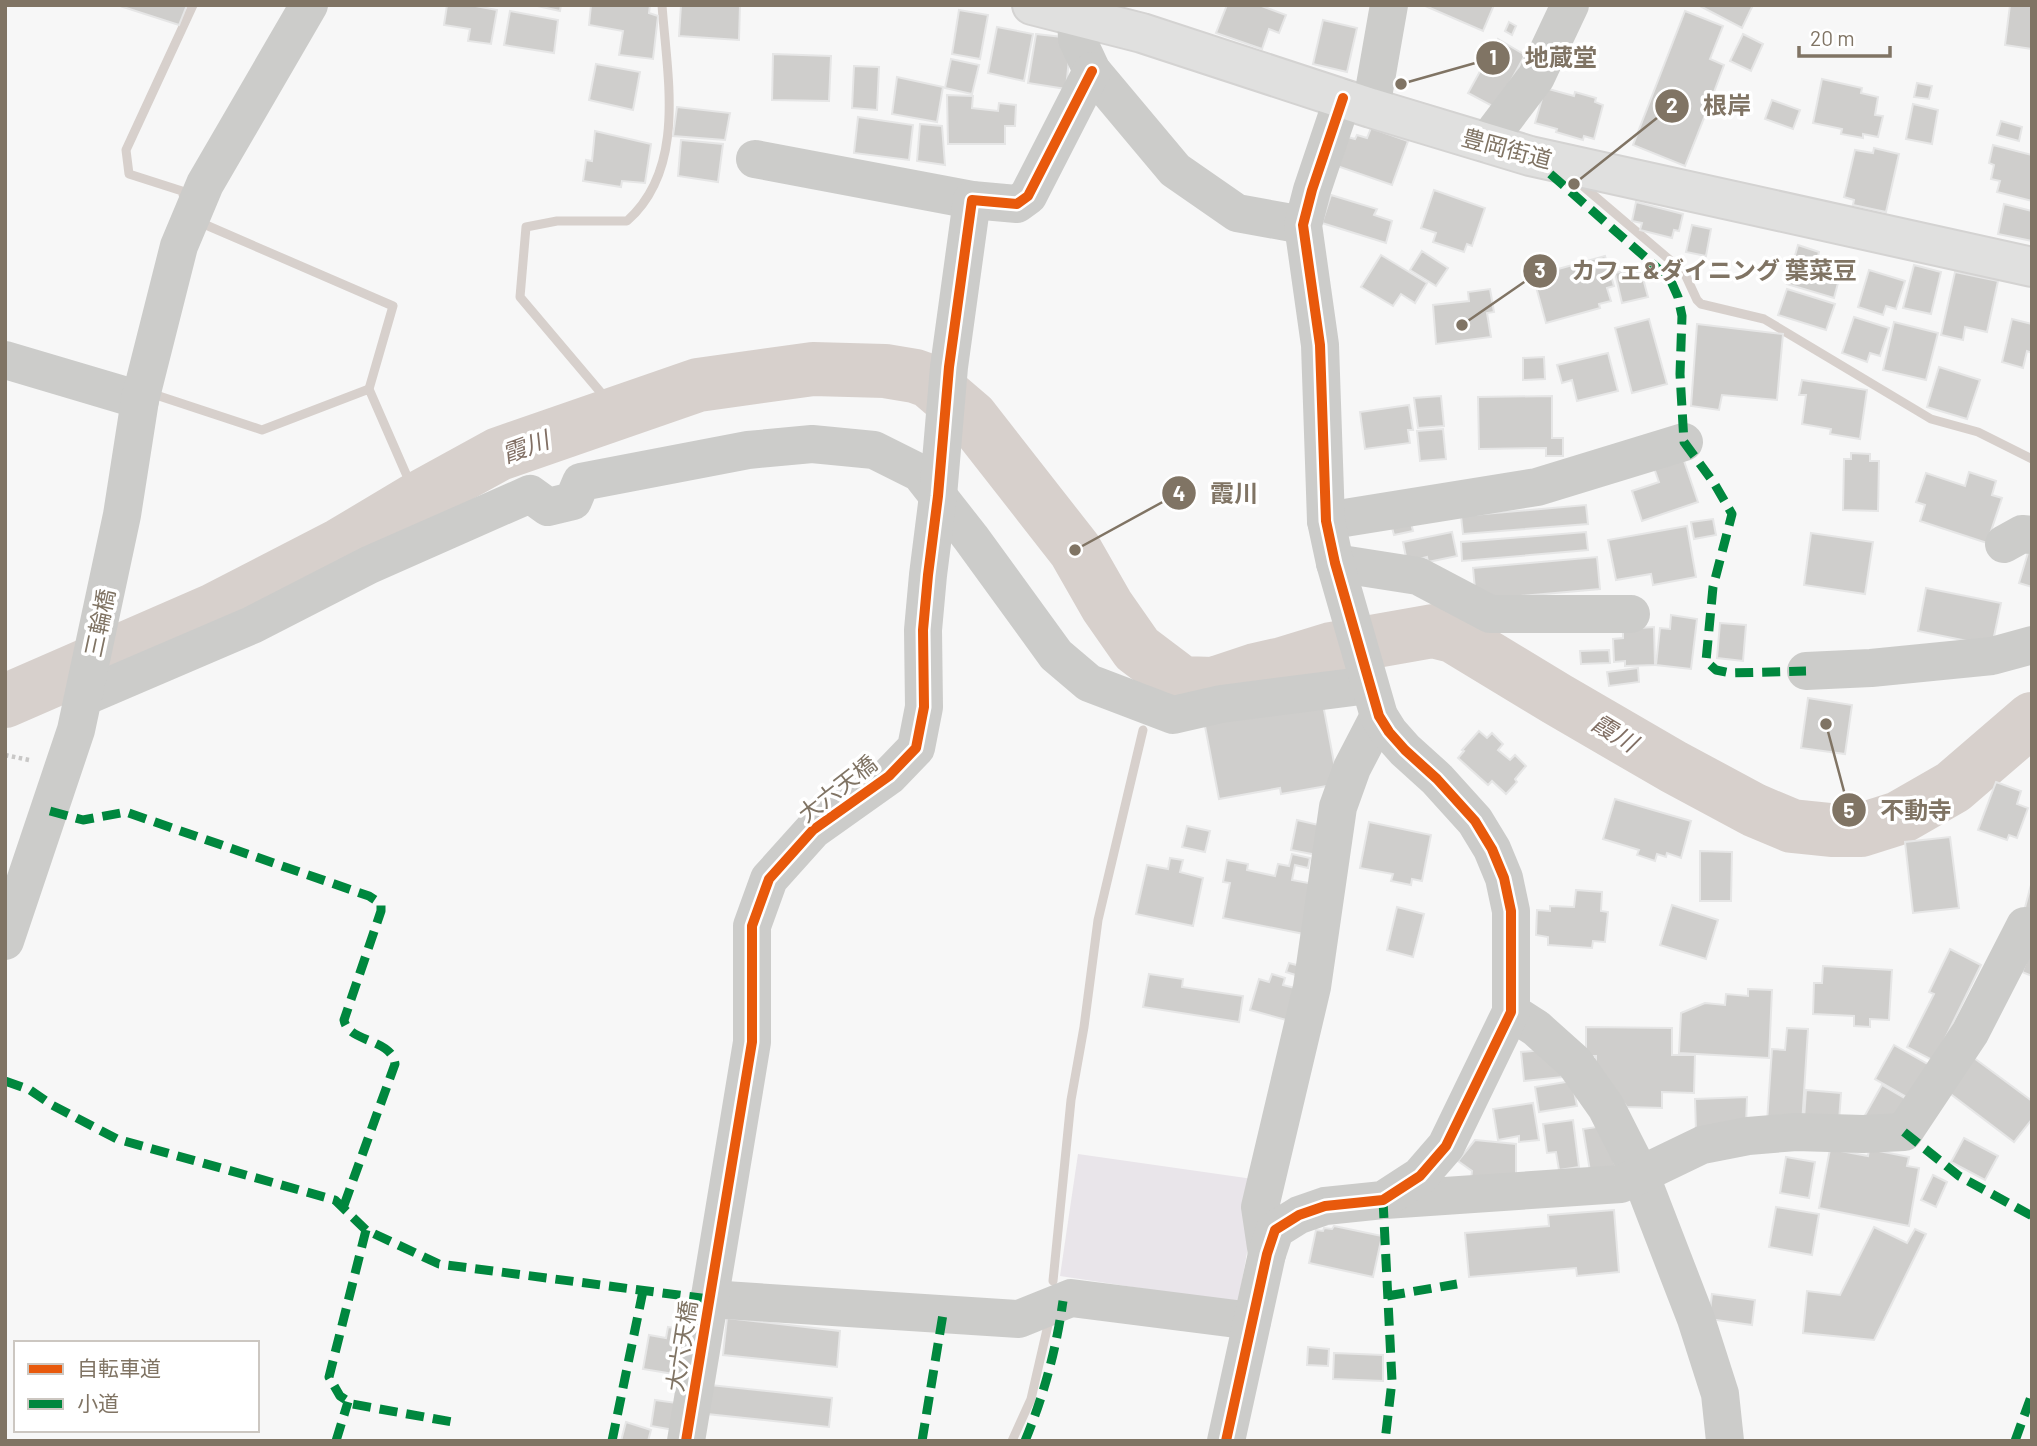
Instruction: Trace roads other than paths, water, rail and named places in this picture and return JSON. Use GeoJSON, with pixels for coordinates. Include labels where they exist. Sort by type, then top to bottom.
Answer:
{"type":"FeatureCollection","features":[{"type":"Feature","properties":{"kind":"main road","name":"豊岡街道"},"geometry":{"type":"LineString","coordinates":[[1032,5],[1074,11],[1530,156],[2032,267]]}},
{"type":"Feature","properties":{"kind":"street","name":"三輪橋"},"geometry":{"type":"LineString","coordinates":[[5,941],[80,714],[122,515],[142,392],[178,246],[205,184],[309,5]]}},
{"type":"Feature","properties":{"kind":"street"},"geometry":{"type":"LineString","coordinates":[[1383,1200],[1420,1177],[1446,1146],[1511,1012],[1511,911],[1503,878],[1492,849],[1475,821],[1389,732],[1372,691],[1326,521],[1320,345],[1303,225],[1312,190],[1357,103],[1389,5]]}},
{"type":"Feature","properties":{"kind":"street"},"geometry":{"type":"LineString","coordinates":[[1486,143],[1536,78],[1570,5]]}},
{"type":"Feature","properties":{"kind":"street"},"geometry":{"type":"LineString","coordinates":[[1074,11],[1077,39],[1092,71],[1175,170],[1237,214],[1303,225]]}},
{"type":"Feature","properties":{"kind":"street"},"geometry":{"type":"LineString","coordinates":[[755,159],[972,200],[1017,204],[1028,196],[1092,71]]}},
{"type":"Feature","properties":{"kind":"street","name":"大六天橋"},"geometry":{"type":"LineString","coordinates":[[685,1441],[752,1042],[752,926],[769,879],[813,830],[889,776],[916,748],[924,707],[923,630],[949,367],[972,200]]}},
{"type":"Feature","properties":{"kind":"street"},"geometry":{"type":"LineString","coordinates":[[5,360],[142,392]]}},
{"type":"Feature","properties":{"kind":"street"},"geometry":{"type":"LineString","coordinates":[[1326,521],[1537,486],[1684,442]]}},
{"type":"Feature","properties":{"kind":"street"},"geometry":{"type":"LineString","coordinates":[[80,714],[369,565],[530,494],[548,507],[573,501],[581,482],[748,450],[812,444],[874,450],[920,473],[938,490],[1056,655],[1089,684],[1174,715],[1222,704],[1372,691]]}},
{"type":"Feature","properties":{"kind":"street"},"geometry":{"type":"LineString","coordinates":[[1339,574],[1418,576],[1490,614],[1630,614]]}},
{"type":"Feature","properties":{"kind":"street"},"geometry":{"type":"LineString","coordinates":[[1806,671],[1871,668],[1992,656],[2032,645]]}},
{"type":"Feature","properties":{"kind":"street"},"geometry":{"type":"LineString","coordinates":[[1267,1254],[1260,1207],[1312,987],[1338,807],[1352,768],[1372,691]]}},
{"type":"Feature","properties":{"kind":"street"},"geometry":{"type":"LineString","coordinates":[[1226,1441],[1267,1254],[1275,1230],[1299,1215],[1325,1206],[1621,1184],[1702,1144],[1748,1136],[1796,1132],[1905,1132],[1970,1033],[2025,926],[2032,927]]}},
{"type":"Feature","properties":{"kind":"street"},"geometry":{"type":"LineString","coordinates":[[1511,1012],[1536,1028],[1575,1063],[1606,1107],[1640,1174],[1696,1318],[1720,1394],[1725,1441]]}},
{"type":"Feature","properties":{"kind":"street"},"geometry":{"type":"LineString","coordinates":[[709,1300],[1019,1319],[1071,1298],[1252,1321]]}},
{"type":"Feature","properties":{"kind":"waterway"},"geometry":{"type":"LineString","coordinates":[[185,201],[182,191],[129,174],[126,150],[193,5]]}},
{"type":"Feature","properties":{"kind":"waterway"},"geometry":{"type":"LineString","coordinates":[[619,414],[520,297],[526,227],[557,221],[627,221],[646,199],[658,175],[666,148],[669,120],[662,5]]}},
{"type":"Feature","properties":{"kind":"waterway"},"geometry":{"type":"LineString","coordinates":[[1584,187],[1684,272],[1701,304],[1764,319],[1931,419],[1978,432],[2032,459]]}},
{"type":"Feature","properties":{"kind":"waterway"},"geometry":{"type":"LineString","coordinates":[[199,222],[393,306],[369,389]]}},
{"type":"Feature","properties":{"kind":"waterway","name":"霞川"},"geometry":{"type":"LineString","coordinates":[[5,701],[214,610],[340,545],[499,454],[698,385],[813,369],[885,371],[929,381],[971,417],[1075,550],[1107,606],[1137,649],[1182,683],[1213,684],[1331,649],[1433,631],[1453,636],[1674,767],[1754,810],[1792,826],[1831,830],[1861,830],[1899,818],[1953,787],[2032,719]]}},
{"type":"Feature","properties":{"kind":"waterway"},"geometry":{"type":"LineString","coordinates":[[150,393],[262,430],[369,389],[417,499]]}},
{"type":"Feature","properties":{"kind":"waterway"},"geometry":{"type":"LineString","coordinates":[[1154,681],[1157,666]]}},
{"type":"Feature","properties":{"kind":"waterway"},"geometry":{"type":"LineString","coordinates":[[1053,1281],[1071,1100],[1098,920],[1143,730]]}},
{"type":"Feature","properties":{"kind":"waterway"},"geometry":{"type":"LineString","coordinates":[[1012,1441],[1031,1399],[1048,1325]]}},
{"type":"Feature","properties":{"kind":"place","name":"地蔵堂"},"geometry":{"type":"Point","coordinates":[1401,84]}},
{"type":"Feature","properties":{"kind":"place","name":"根岸"},"geometry":{"type":"Point","coordinates":[1574,184]}},
{"type":"Feature","properties":{"kind":"place","name":"カフェ&ダイニング 葉菜豆"},"geometry":{"type":"Point","coordinates":[1462,325]}},
{"type":"Feature","properties":{"kind":"place","name":"霞川"},"geometry":{"type":"Point","coordinates":[1075,550]}},
{"type":"Feature","properties":{"kind":"place","name":"不動寺"},"geometry":{"type":"Point","coordinates":[1826,724]}}]}
